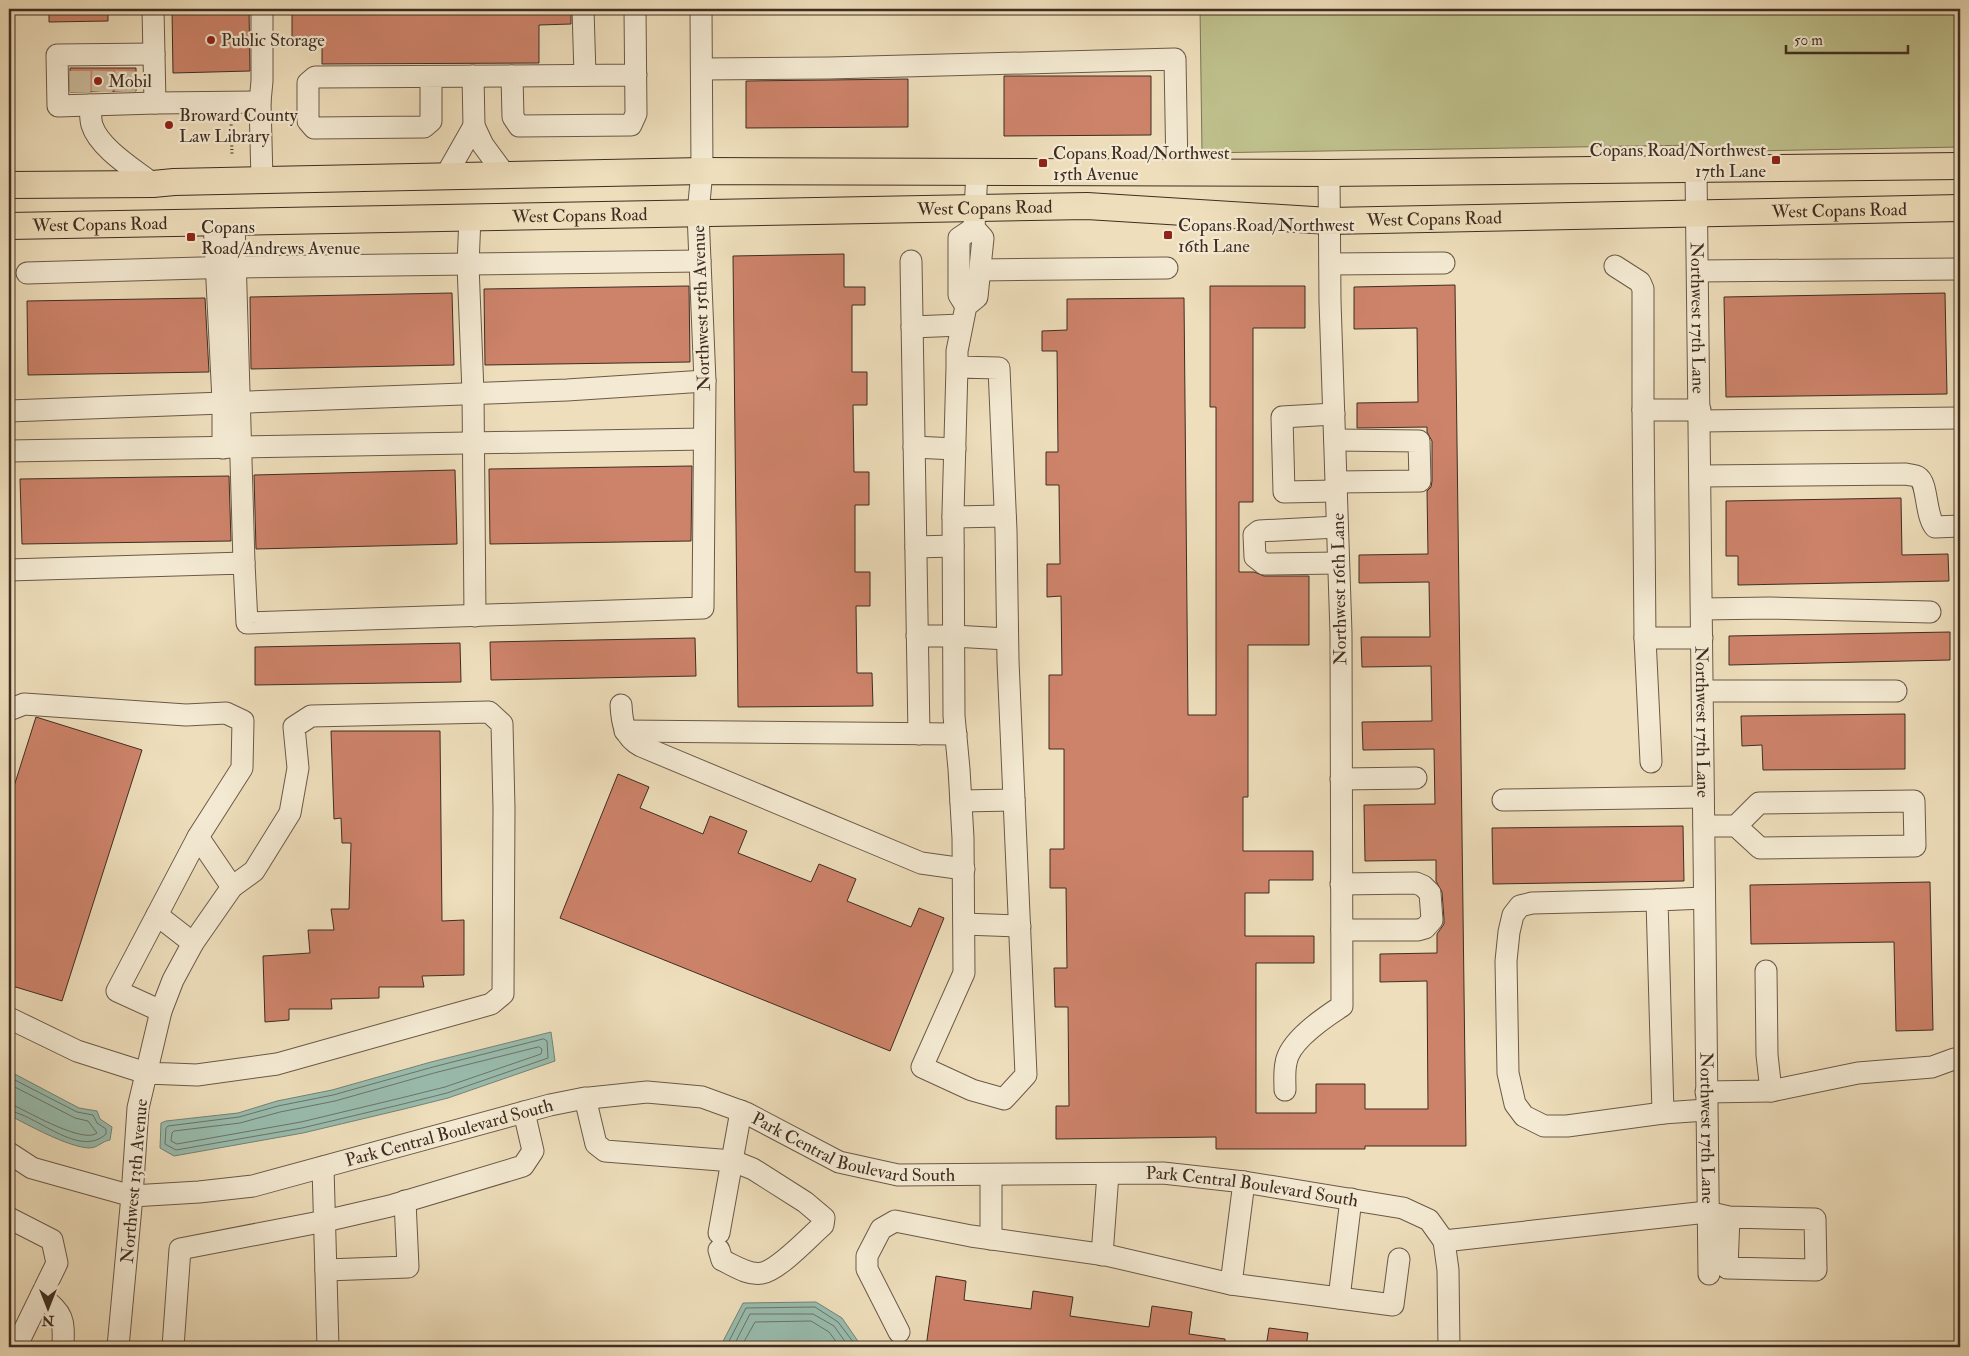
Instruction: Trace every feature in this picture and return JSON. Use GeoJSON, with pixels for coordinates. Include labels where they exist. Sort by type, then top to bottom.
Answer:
{"type":"FeatureCollection","features":[{"type":"Feature","properties":{"kind":"main road","name":"West Copans Road"},"geometry":{"type":"LineString","coordinates":[[9,185],[153,184],[702,171],[1329,173],[1960,166]]}},
{"type":"Feature","properties":{"kind":"main road","name":"West Copans Road"},"geometry":{"type":"LineString","coordinates":[[9,226],[698,213],[975,218],[1087,206],[1329,221],[1960,208]]}},
{"type":"Feature","properties":{"kind":"street"},"geometry":{"type":"LineString","coordinates":[[153,9],[155,103]]}},
{"type":"Feature","properties":{"kind":"street"},"geometry":{"type":"LineString","coordinates":[[262,9],[262,81],[260,102],[262,180]]}},
{"type":"Feature","properties":{"kind":"street"},"geometry":{"type":"LineString","coordinates":[[583,9],[585,75]]}},
{"type":"Feature","properties":{"kind":"street"},"geometry":{"type":"LineString","coordinates":[[512,76],[513,117],[519,126],[631,125],[636,114],[634,9]]}},
{"type":"Feature","properties":{"kind":"street","name":"Northwest 15th Avenue"},"geometry":{"type":"LineString","coordinates":[[475,616],[703,608],[705,381],[698,213],[702,171],[701,9]]}},
{"type":"Feature","properties":{"kind":"street"},"geometry":{"type":"LineString","coordinates":[[154,54],[126,61],[81,62],[57,56],[58,106],[91,100],[125,98],[155,103],[260,102]]}},
{"type":"Feature","properties":{"kind":"street"},"geometry":{"type":"LineString","coordinates":[[702,69],[829,68],[1175,59],[1177,172]]}},
{"type":"Feature","properties":{"kind":"street"},"geometry":{"type":"LineString","coordinates":[[431,77],[431,121],[424,127],[314,128],[308,121],[308,83],[315,77],[636,75]]}},
{"type":"Feature","properties":{"kind":"street"},"geometry":{"type":"LineString","coordinates":[[473,76],[474,126],[483,145],[506,175]]}},
{"type":"Feature","properties":{"kind":"street"},"geometry":{"type":"LineString","coordinates":[[91,100],[92,124],[97,137],[108,149],[153,184]]}},
{"type":"Feature","properties":{"kind":"street"},"geometry":{"type":"LineString","coordinates":[[445,177],[474,126]]}},
{"type":"Feature","properties":{"kind":"street","name":"Northwest 17th Lane"},"geometry":{"type":"LineString","coordinates":[[1696,170],[1709,1274]]}},
{"type":"Feature","properties":{"kind":"street"},"geometry":{"type":"LineString","coordinates":[[912,327],[963,316],[977,297],[983,238],[975,218],[977,172]]}},
{"type":"Feature","properties":{"kind":"street","name":"Northwest 16th Lane"},"geometry":{"type":"LineString","coordinates":[[1284,1090],[1286,1061],[1296,1044],[1319,1021],[1342,1006],[1341,633],[1329,173]]}},
{"type":"Feature","properties":{"kind":"street"},"geometry":{"type":"LineString","coordinates":[[224,221],[232,401],[232,448],[244,563],[247,623],[475,616],[473,393],[468,265],[470,217]]}},
{"type":"Feature","properties":{"kind":"street"},"geometry":{"type":"LineString","coordinates":[[957,367],[999,368],[1005,516],[1007,639],[1026,1075],[1004,1099],[972,1090],[922,1067],[964,973],[964,869],[954,716],[953,517],[957,367],[963,316],[959,295],[960,238],[975,218]]}},
{"type":"Feature","properties":{"kind":"street"},"geometry":{"type":"LineString","coordinates":[[27,273],[700,261]]}},
{"type":"Feature","properties":{"kind":"street"},"geometry":{"type":"LineString","coordinates":[[911,262],[919,734]]}},
{"type":"Feature","properties":{"kind":"street"},"geometry":{"type":"LineString","coordinates":[[1330,264],[1444,263]]}},
{"type":"Feature","properties":{"kind":"street"},"geometry":{"type":"LineString","coordinates":[[1615,266],[1640,282],[1643,289],[1642,410],[1645,638],[1651,762]]}},
{"type":"Feature","properties":{"kind":"street"},"geometry":{"type":"LineString","coordinates":[[980,270],[1167,268]]}},
{"type":"Feature","properties":{"kind":"street"},"geometry":{"type":"LineString","coordinates":[[1698,272],[1960,269]]}},
{"type":"Feature","properties":{"kind":"street"},"geometry":{"type":"LineString","coordinates":[[9,411],[232,401],[567,390],[705,381]]}},
{"type":"Feature","properties":{"kind":"street"},"geometry":{"type":"LineString","coordinates":[[1642,410],[1700,415],[1960,418]]}},
{"type":"Feature","properties":{"kind":"street"},"geometry":{"type":"LineString","coordinates":[[1334,414],[1282,417],[1284,492],[1420,481],[1419,441],[1335,440]]}},
{"type":"Feature","properties":{"kind":"street"},"geometry":{"type":"LineString","coordinates":[[9,452],[704,439]]}},
{"type":"Feature","properties":{"kind":"street"},"geometry":{"type":"LineString","coordinates":[[914,447],[955,449]]}},
{"type":"Feature","properties":{"kind":"street"},"geometry":{"type":"LineString","coordinates":[[1700,476],[1906,474],[1917,476],[1920,479],[1924,492],[1929,519],[1934,527],[1960,526]]}},
{"type":"Feature","properties":{"kind":"street"},"geometry":{"type":"LineString","coordinates":[[953,517],[1005,516]]}},
{"type":"Feature","properties":{"kind":"street"},"geometry":{"type":"LineString","coordinates":[[1338,527],[1259,531],[1254,535],[1255,557],[1264,564],[1338,562]]}},
{"type":"Feature","properties":{"kind":"street"},"geometry":{"type":"LineString","coordinates":[[916,547],[953,546]]}},
{"type":"Feature","properties":{"kind":"street"},"geometry":{"type":"LineString","coordinates":[[9,570],[244,563]]}},
{"type":"Feature","properties":{"kind":"street"},"geometry":{"type":"LineString","coordinates":[[1702,609],[1770,608],[1930,612]]}},
{"type":"Feature","properties":{"kind":"street"},"geometry":{"type":"LineString","coordinates":[[917,636],[1007,639]]}},
{"type":"Feature","properties":{"kind":"street"},"geometry":{"type":"LineString","coordinates":[[1645,638],[1702,638]]}},
{"type":"Feature","properties":{"kind":"street"},"geometry":{"type":"LineString","coordinates":[[1702,692],[1896,691]]}},
{"type":"Feature","properties":{"kind":"street"},"geometry":{"type":"LineString","coordinates":[[9,710],[24,704],[186,715],[226,713],[242,721],[242,768],[198,837],[118,992],[161,1011]]}},
{"type":"Feature","properties":{"kind":"street"},"geometry":{"type":"LineString","coordinates":[[621,705],[625,731],[630,738],[641,746],[921,862],[964,869]]}},
{"type":"Feature","properties":{"kind":"street","name":"Northwest 13th Avenue"},"geometry":{"type":"LineString","coordinates":[[118,1347],[138,1108],[146,1072],[161,1011],[173,980],[193,943],[232,887],[254,871],[290,813],[298,768],[294,727],[311,716],[489,712],[502,724],[504,808],[503,994],[491,1004],[277,1064],[197,1075],[146,1072]]}},
{"type":"Feature","properties":{"kind":"street"},"geometry":{"type":"LineString","coordinates":[[625,731],[956,734]]}},
{"type":"Feature","properties":{"kind":"street"},"geometry":{"type":"LineString","coordinates":[[1341,779],[1416,778]]}},
{"type":"Feature","properties":{"kind":"street"},"geometry":{"type":"LineString","coordinates":[[1503,800],[1704,797]]}},
{"type":"Feature","properties":{"kind":"street"},"geometry":{"type":"LineString","coordinates":[[961,801],[1014,800]]}},
{"type":"Feature","properties":{"kind":"street"},"geometry":{"type":"LineString","coordinates":[[1704,826],[1736,826],[1760,848],[1915,846],[1914,801],[1759,803],[1736,826]]}},
{"type":"Feature","properties":{"kind":"street"},"geometry":{"type":"LineString","coordinates":[[198,837],[232,887]]}},
{"type":"Feature","properties":{"kind":"street"},"geometry":{"type":"LineString","coordinates":[[1341,884],[1416,883],[1423,886],[1430,893],[1432,920],[1425,928],[1418,930],[1342,930]]}},
{"type":"Feature","properties":{"kind":"street"},"geometry":{"type":"LineString","coordinates":[[1704,898],[1532,902],[1520,906],[1513,915],[1506,961],[1508,1072],[1515,1104],[1524,1116],[1544,1126],[1567,1126],[1662,1113],[1706,1101],[1771,1091],[1858,1073],[1932,1067],[1954,1058],[1960,1059]]}},
{"type":"Feature","properties":{"kind":"street"},"geometry":{"type":"LineString","coordinates":[[1657,900],[1662,1113]]}},
{"type":"Feature","properties":{"kind":"street"},"geometry":{"type":"LineString","coordinates":[[157,915],[193,943]]}},
{"type":"Feature","properties":{"kind":"street"},"geometry":{"type":"LineString","coordinates":[[964,924],[1020,926]]}},
{"type":"Feature","properties":{"kind":"street"},"geometry":{"type":"LineString","coordinates":[[1766,972],[1767,1055],[1771,1091]]}},
{"type":"Feature","properties":{"kind":"street"},"geometry":{"type":"LineString","coordinates":[[9,1018],[77,1051],[146,1072]]}},
{"type":"Feature","properties":{"kind":"street","name":"Park Central Boulevard South"},"geometry":{"type":"LineString","coordinates":[[9,1153],[32,1168],[132,1196],[199,1192],[254,1186],[524,1112],[585,1098],[647,1092],[702,1097],[741,1111],[839,1162],[898,1175],[1163,1173],[1244,1182],[1404,1208],[1429,1220],[1444,1241]]}},
{"type":"Feature","properties":{"kind":"street"},"geometry":{"type":"LineString","coordinates":[[585,1098],[596,1144],[605,1151],[733,1162],[753,1168],[805,1202],[824,1218],[823,1225],[776,1267],[762,1273],[748,1272],[722,1260],[719,1242],[733,1162],[741,1111]]}},
{"type":"Feature","properties":{"kind":"street"},"geometry":{"type":"LineString","coordinates":[[173,1347],[180,1248],[325,1221],[405,1202],[522,1166],[533,1152],[524,1112]]}},
{"type":"Feature","properties":{"kind":"street"},"geometry":{"type":"LineString","coordinates":[[323,1167],[328,1347]]}},
{"type":"Feature","properties":{"kind":"street"},"geometry":{"type":"LineString","coordinates":[[1102,1255],[1108,1174]]}},
{"type":"Feature","properties":{"kind":"street"},"geometry":{"type":"LineString","coordinates":[[991,1175],[991,1238]]}},
{"type":"Feature","properties":{"kind":"street"},"geometry":{"type":"LineString","coordinates":[[1231,1284],[1244,1182]]}},
{"type":"Feature","properties":{"kind":"street"},"geometry":{"type":"LineString","coordinates":[[1339,1298],[1351,1199]]}},
{"type":"Feature","properties":{"kind":"street"},"geometry":{"type":"LineString","coordinates":[[326,1270],[408,1267],[405,1202]]}},
{"type":"Feature","properties":{"kind":"street"},"geometry":{"type":"LineString","coordinates":[[1449,1347],[1448,1270],[1444,1241],[1707,1212],[1729,1217],[1815,1218],[1816,1270],[1727,1268],[1729,1217]]}},
{"type":"Feature","properties":{"kind":"street"},"geometry":{"type":"LineString","coordinates":[[9,1218],[52,1240],[57,1263],[16,1347]]}},
{"type":"Feature","properties":{"kind":"street"},"geometry":{"type":"LineString","coordinates":[[899,1332],[867,1269],[867,1256],[882,1229],[895,1221],[1102,1255],[1231,1284],[1393,1305],[1399,1259]]}},
{"type":"Feature","properties":{"kind":"street"},"geometry":{"type":"LineString","coordinates":[[41,1296],[57,1309],[64,1323],[63,1347]]}},
{"type":"Feature","properties":{"kind":"path"},"geometry":{"type":"LineString","coordinates":[[231,119],[232,155]]}},
{"type":"Feature","properties":{"kind":"green space"},"geometry":{"type":"Polygon","coordinates":[[[1200,9],[1960,9],[1960,147],[1699,152],[1698,145],[1202,153],[1200,9]]]}},
{"type":"Feature","properties":{"kind":"water"},"geometry":{"type":"Polygon","coordinates":[[[551,1032],[555,1061],[448,1098],[303,1133],[174,1156],[160,1148],[161,1123],[166,1121],[238,1113],[277,1101],[332,1090],[431,1062],[551,1032]]]}},
{"type":"Feature","properties":{"kind":"water"},"geometry":{"type":"Polygon","coordinates":[[[9,1071],[79,1108],[97,1111],[100,1119],[112,1127],[110,1140],[92,1148],[80,1147],[48,1135],[9,1115],[9,1071]]]}},
{"type":"Feature","properties":{"kind":"water"},"geometry":{"type":"Polygon","coordinates":[[[816,1302],[842,1318],[862,1347],[720,1347],[743,1303],[816,1302]]]}},
{"type":"Feature","properties":{"kind":"building"},"geometry":{"type":"Polygon","coordinates":[[[49,9],[108,9],[108,21],[49,22],[49,9]]]}},
{"type":"Feature","properties":{"kind":"building","name":"Public Storage"},"geometry":{"type":"Polygon","coordinates":[[[172,9],[249,9],[250,71],[173,73],[172,9]]]}},
{"type":"Feature","properties":{"kind":"building"},"geometry":{"type":"Polygon","coordinates":[[[292,9],[571,9],[571,24],[539,25],[539,63],[322,64],[322,46],[292,47],[292,9]]]}},
{"type":"Feature","properties":{"kind":"building"},"geometry":{"type":"Polygon","coordinates":[[[70,68],[136,68],[136,91],[70,92],[70,68]]]}},
{"type":"Feature","properties":{"kind":"building"},"geometry":{"type":"Polygon","coordinates":[[[1004,76],[1151,76],[1151,135],[1004,136],[1004,76]]]}},
{"type":"Feature","properties":{"kind":"building"},"geometry":{"type":"Polygon","coordinates":[[[908,79],[908,127],[746,128],[746,81],[908,79]]]}},
{"type":"Feature","properties":{"kind":"building"},"geometry":{"type":"Polygon","coordinates":[[[844,254],[844,287],[865,287],[865,305],[852,305],[852,372],[867,372],[867,405],[853,405],[854,472],[869,472],[869,505],[855,505],[855,572],[870,572],[870,606],[856,606],[857,673],[872,673],[873,706],[738,707],[733,256],[844,254]]]}},
{"type":"Feature","properties":{"kind":"building"},"geometry":{"type":"Polygon","coordinates":[[[1455,285],[1466,1146],[1365,1146],[1365,1149],[1216,1149],[1216,1137],[1056,1139],[1056,1106],[1069,1106],[1068,1007],[1055,1007],[1054,968],[1067,968],[1066,888],[1050,888],[1050,849],[1064,849],[1064,749],[1049,749],[1049,675],[1062,675],[1061,596],[1047,597],[1047,564],[1060,564],[1059,485],[1046,485],[1046,452],[1058,452],[1057,351],[1042,351],[1042,331],[1067,330],[1067,299],[1184,298],[1188,715],[1216,715],[1216,407],[1210,407],[1210,286],[1305,286],[1305,328],[1253,328],[1253,502],[1239,502],[1239,572],[1254,572],[1264,576],[1309,576],[1309,645],[1248,645],[1248,797],[1243,797],[1243,851],[1313,851],[1313,880],[1269,880],[1269,893],[1245,893],[1245,936],[1314,936],[1314,963],[1256,963],[1256,1113],[1316,1113],[1316,1084],[1365,1084],[1365,1109],[1428,1109],[1427,981],[1380,982],[1380,954],[1437,953],[1437,934],[1444,924],[1444,919],[1442,892],[1436,881],[1436,860],[1365,861],[1364,805],[1435,804],[1434,749],[1363,750],[1362,722],[1432,721],[1431,666],[1362,667],[1361,637],[1430,637],[1429,582],[1359,583],[1359,555],[1428,554],[1427,491],[1431,487],[1432,481],[1432,441],[1427,432],[1427,427],[1357,428],[1357,403],[1418,402],[1417,328],[1354,329],[1354,287],[1455,285]]]}},
{"type":"Feature","properties":{"kind":"building"},"geometry":{"type":"Polygon","coordinates":[[[689,286],[690,362],[485,365],[484,289],[689,286]]]}},
{"type":"Feature","properties":{"kind":"building"},"geometry":{"type":"Polygon","coordinates":[[[452,293],[454,365],[251,369],[250,297],[452,293]]]}},
{"type":"Feature","properties":{"kind":"building"},"geometry":{"type":"Polygon","coordinates":[[[1945,293],[1947,394],[1726,397],[1724,297],[1945,293]]]}},
{"type":"Feature","properties":{"kind":"building"},"geometry":{"type":"Polygon","coordinates":[[[205,298],[209,372],[28,375],[27,301],[205,298]]]}},
{"type":"Feature","properties":{"kind":"building"},"geometry":{"type":"Polygon","coordinates":[[[692,466],[691,541],[490,544],[489,469],[692,466]]]}},
{"type":"Feature","properties":{"kind":"building"},"geometry":{"type":"Polygon","coordinates":[[[455,470],[457,544],[256,549],[254,475],[455,470]]]}},
{"type":"Feature","properties":{"kind":"building"},"geometry":{"type":"Polygon","coordinates":[[[229,476],[231,541],[22,544],[20,479],[229,476]]]}},
{"type":"Feature","properties":{"kind":"building"},"geometry":{"type":"Polygon","coordinates":[[[1901,498],[1902,555],[1948,554],[1949,581],[1738,585],[1738,556],[1726,556],[1726,501],[1901,498]]]}},
{"type":"Feature","properties":{"kind":"building"},"geometry":{"type":"Polygon","coordinates":[[[1950,632],[1950,660],[1729,665],[1729,636],[1950,632]]]}},
{"type":"Feature","properties":{"kind":"building"},"geometry":{"type":"Polygon","coordinates":[[[695,638],[696,676],[491,680],[490,642],[695,638]]]}},
{"type":"Feature","properties":{"kind":"building"},"geometry":{"type":"Polygon","coordinates":[[[460,643],[461,682],[255,685],[255,647],[460,643]]]}},
{"type":"Feature","properties":{"kind":"building"},"geometry":{"type":"Polygon","coordinates":[[[1905,714],[1905,769],[1763,770],[1762,745],[1742,746],[1741,716],[1905,714]]]}},
{"type":"Feature","properties":{"kind":"building"},"geometry":{"type":"Polygon","coordinates":[[[36,717],[142,750],[62,1001],[9,985],[9,802],[36,717]]]}},
{"type":"Feature","properties":{"kind":"building"},"geometry":{"type":"Polygon","coordinates":[[[331,731],[440,731],[442,921],[464,920],[464,975],[422,976],[424,987],[379,987],[379,998],[331,999],[332,1009],[289,1009],[289,1020],[265,1022],[263,956],[310,953],[308,930],[334,930],[331,909],[349,909],[351,843],[342,843],[341,818],[334,819],[331,731]]]}},
{"type":"Feature","properties":{"kind":"building"},"geometry":{"type":"Polygon","coordinates":[[[618,774],[649,787],[640,808],[703,834],[710,816],[747,831],[738,853],[811,882],[819,864],[856,879],[847,901],[911,927],[919,908],[944,918],[890,1051],[560,918],[618,774]]]}},
{"type":"Feature","properties":{"kind":"building"},"geometry":{"type":"Polygon","coordinates":[[[1683,826],[1684,881],[1493,884],[1492,828],[1683,826]]]}},
{"type":"Feature","properties":{"kind":"building"},"geometry":{"type":"Polygon","coordinates":[[[1930,882],[1933,1030],[1896,1031],[1894,942],[1751,944],[1750,885],[1930,882]]]}},
{"type":"Feature","properties":{"kind":"building"},"geometry":{"type":"Polygon","coordinates":[[[936,1276],[966,1281],[964,1300],[1031,1309],[1033,1291],[1073,1297],[1070,1316],[1149,1327],[1152,1306],[1192,1312],[1189,1334],[1225,1339],[1225,1347],[926,1347],[936,1276]]]}},
{"type":"Feature","properties":{"kind":"building"},"geometry":{"type":"Polygon","coordinates":[[[1269,1328],[1308,1333],[1306,1347],[1266,1347],[1269,1328]]]}},
{"type":"Feature","properties":{"kind":"tunnel"},"geometry":{"type":"LineString","coordinates":[[80,68],[80,92]]}},
{"type":"Feature","properties":{"kind":"tunnel"},"geometry":{"type":"LineString","coordinates":[[102,92],[103,68]]}},
{"type":"Feature","properties":{"kind":"tunnel"},"geometry":{"type":"LineString","coordinates":[[125,92],[126,68]]}},
{"type":"Feature","properties":{"kind":"place","name":"Public Storage"},"geometry":{"type":"Point","coordinates":[211,40]}},
{"type":"Feature","properties":{"kind":"place","name":"Mobil"},"geometry":{"type":"Point","coordinates":[98,81]}},
{"type":"Feature","properties":{"kind":"place","name":"Broward County Law Library"},"geometry":{"type":"Point","coordinates":[169,125]}},
{"type":"Feature","properties":{"kind":"place","name":"Copans Road/Northwest 17th Lane"},"geometry":{"type":"Point","coordinates":[1776,160]}},
{"type":"Feature","properties":{"kind":"place","name":"Copans Road/Northwest 15th Avenue"},"geometry":{"type":"Point","coordinates":[1043,163]}},
{"type":"Feature","properties":{"kind":"place","name":"Copans Road/Northwest 16th Lane"},"geometry":{"type":"Point","coordinates":[1168,235]}},
{"type":"Feature","properties":{"kind":"place","name":"Copans Road/Andrews Avenue"},"geometry":{"type":"Point","coordinates":[191,237]}}]}
